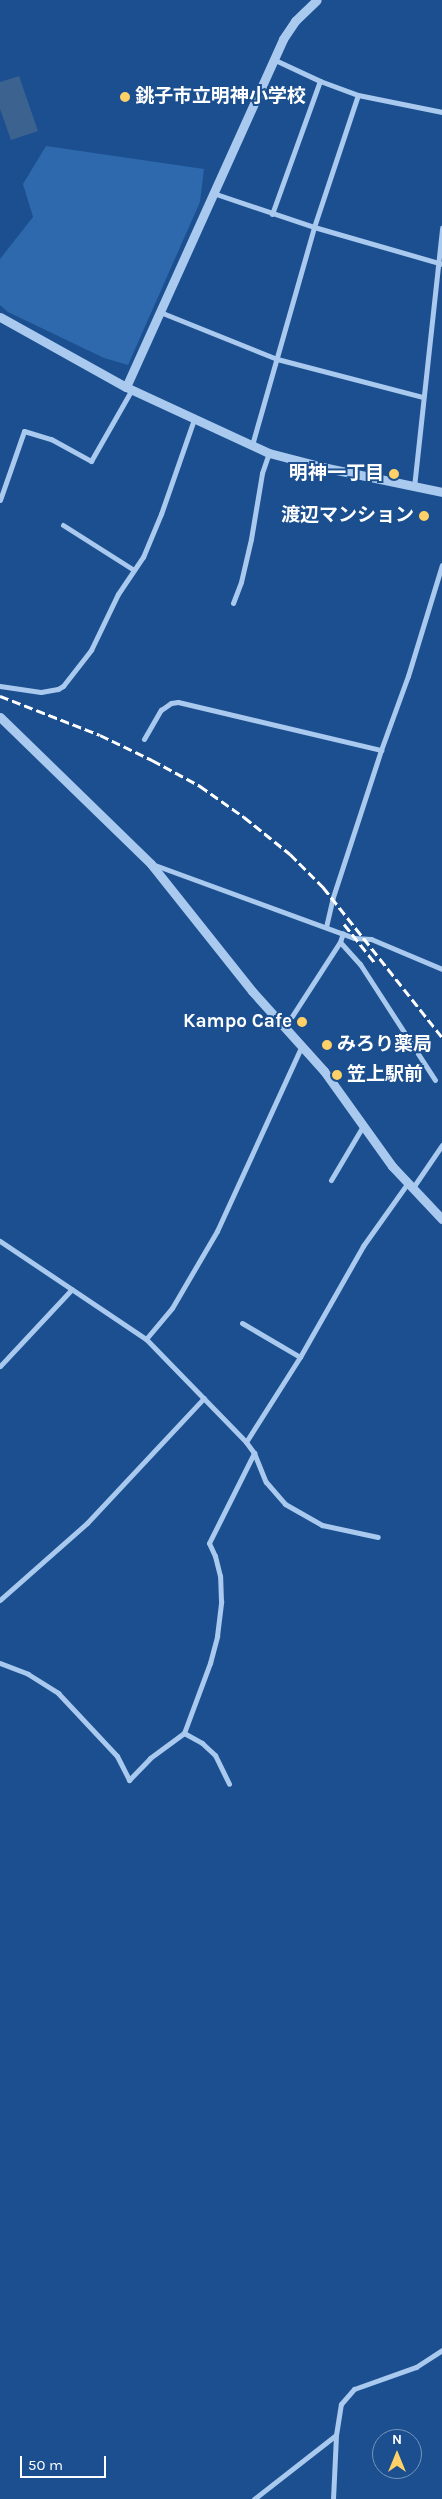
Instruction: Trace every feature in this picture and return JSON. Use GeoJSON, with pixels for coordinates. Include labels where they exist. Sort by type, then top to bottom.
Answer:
{"type":"FeatureCollection","features":[{"type":"Feature","properties":{"kind":"street"},"geometry":{"type":"LineString","coordinates":[[0,500],[24,431],[51,439],[91,461],[129,388],[160,312],[283,39],[296,21],[317,0]]}},
{"type":"Feature","properties":{"kind":"street"},"geometry":{"type":"LineString","coordinates":[[275,60],[320,81],[358,95],[442,112]]}},
{"type":"Feature","properties":{"kind":"street"},"geometry":{"type":"LineString","coordinates":[[272,214],[320,81]]}},
{"type":"Feature","properties":{"kind":"street"},"geometry":{"type":"LineString","coordinates":[[252,445],[314,227],[358,95]]}},
{"type":"Feature","properties":{"kind":"street"},"geometry":{"type":"LineString","coordinates":[[214,193],[272,214],[439,264]]}},
{"type":"Feature","properties":{"kind":"street"},"geometry":{"type":"LineString","coordinates":[[414,487],[442,228]]}},
{"type":"Feature","properties":{"kind":"street"},"geometry":{"type":"LineString","coordinates":[[160,312],[276,359],[423,397]]}},
{"type":"Feature","properties":{"kind":"street"},"geometry":{"type":"LineString","coordinates":[[0,317],[129,388],[269,452],[294,461],[442,492]]}},
{"type":"Feature","properties":{"kind":"street"},"geometry":{"type":"LineString","coordinates":[[0,686],[40,692],[64,686],[92,650],[118,594],[143,557],[161,514],[194,419]]}},
{"type":"Feature","properties":{"kind":"street"},"geometry":{"type":"LineString","coordinates":[[233,603],[238,594],[251,539],[262,473],[269,452]]}},
{"type":"Feature","properties":{"kind":"street"},"geometry":{"type":"LineString","coordinates":[[63,525],[134,570]]}},
{"type":"Feature","properties":{"kind":"street"},"geometry":{"type":"LineString","coordinates":[[326,927],[332,900],[381,750],[408,676],[442,565]]}},
{"type":"Feature","properties":{"kind":"street"},"geometry":{"type":"LineString","coordinates":[[144,739],[162,710],[171,703],[178,702],[381,750]]}},
{"type":"Feature","properties":{"kind":"street"},"geometry":{"type":"LineString","coordinates":[[0,717],[151,864],[252,991],[324,1071],[409,1187],[442,1219]]}},
{"type":"Feature","properties":{"kind":"street"},"geometry":{"type":"LineString","coordinates":[[151,864],[343,933],[371,939],[442,969]]}},
{"type":"Feature","properties":{"kind":"street"},"geometry":{"type":"LineString","coordinates":[[285,1027],[340,942],[343,933]]}},
{"type":"Feature","properties":{"kind":"street"},"geometry":{"type":"LineString","coordinates":[[340,942],[360,964],[435,1080]]}},
{"type":"Feature","properties":{"kind":"street"},"geometry":{"type":"LineString","coordinates":[[146,1339],[172,1308],[217,1231],[302,1045]]}},
{"type":"Feature","properties":{"kind":"street"},"geometry":{"type":"LineString","coordinates":[[331,1180],[363,1126]]}},
{"type":"Feature","properties":{"kind":"street"},"geometry":{"type":"LineString","coordinates":[[246,1442],[300,1357],[363,1246],[442,1145]]}},
{"type":"Feature","properties":{"kind":"street"},"geometry":{"type":"LineString","coordinates":[[0,1241],[146,1339],[246,1442],[254,1453],[266,1482],[285,1504],[322,1524],[378,1537]]}},
{"type":"Feature","properties":{"kind":"street"},"geometry":{"type":"LineString","coordinates":[[0,1366],[72,1289]]}},
{"type":"Feature","properties":{"kind":"street"},"geometry":{"type":"LineString","coordinates":[[242,1323],[300,1357]]}},
{"type":"Feature","properties":{"kind":"street"},"geometry":{"type":"LineString","coordinates":[[0,1600],[87,1523],[204,1398]]}},
{"type":"Feature","properties":{"kind":"street"},"geometry":{"type":"LineString","coordinates":[[0,1663],[28,1674],[58,1693],[117,1756],[129,1780],[150,1758],[184,1733],[210,1663],[217,1636],[221,1602],[220,1576],[215,1556],[208,1543],[254,1453]]}},
{"type":"Feature","properties":{"kind":"street"},"geometry":{"type":"LineString","coordinates":[[184,1733],[202,1743],[215,1755],[229,1784]]}},
{"type":"Feature","properties":{"kind":"street"},"geometry":{"type":"LineString","coordinates":[[333,2499],[336,2436],[341,2404],[354,2389],[416,2367],[442,2350]]}},
{"type":"Feature","properties":{"kind":"street"},"geometry":{"type":"LineString","coordinates":[[254,2499],[336,2436]]}},
{"type":"Feature","properties":{"kind":"shaded area"},"geometry":{"type":"Polygon","coordinates":[[[19,76],[38,131],[11,140],[0,109],[0,82],[19,76]]]}},
{"type":"Feature","properties":{"kind":"shaded area"},"geometry":{"type":"Polygon","coordinates":[[[46,146],[204,169],[200,202],[128,365],[104,358],[8,312],[0,305],[0,259],[33,217],[23,184],[46,146]]]}},
{"type":"Feature","properties":{"kind":"railway"},"geometry":{"type":"LineString","coordinates":[[0,696],[100,735],[152,760],[200,786],[244,817],[290,854],[323,887],[442,1037]]}},
{"type":"Feature","properties":{"kind":"railway"},"geometry":{"type":"LineString","coordinates":[[344,924],[375,963]]}},
{"type":"Feature","properties":{"kind":"place","name":"銚子市立明神小学校"},"geometry":{"type":"Point","coordinates":[125,97]}},
{"type":"Feature","properties":{"kind":"place","name":"明神一丁目"},"geometry":{"type":"Point","coordinates":[394,474]}},
{"type":"Feature","properties":{"kind":"place","name":"渡辺マンション"},"geometry":{"type":"Point","coordinates":[424,516]}},
{"type":"Feature","properties":{"kind":"place","name":"Kampo Cafe"},"geometry":{"type":"Point","coordinates":[302,1022]}},
{"type":"Feature","properties":{"kind":"place","name":"みろり薬局"},"geometry":{"type":"Point","coordinates":[327,1045]}},
{"type":"Feature","properties":{"kind":"place","name":"笠上駅前"},"geometry":{"type":"Point","coordinates":[337,1075]}}]}
